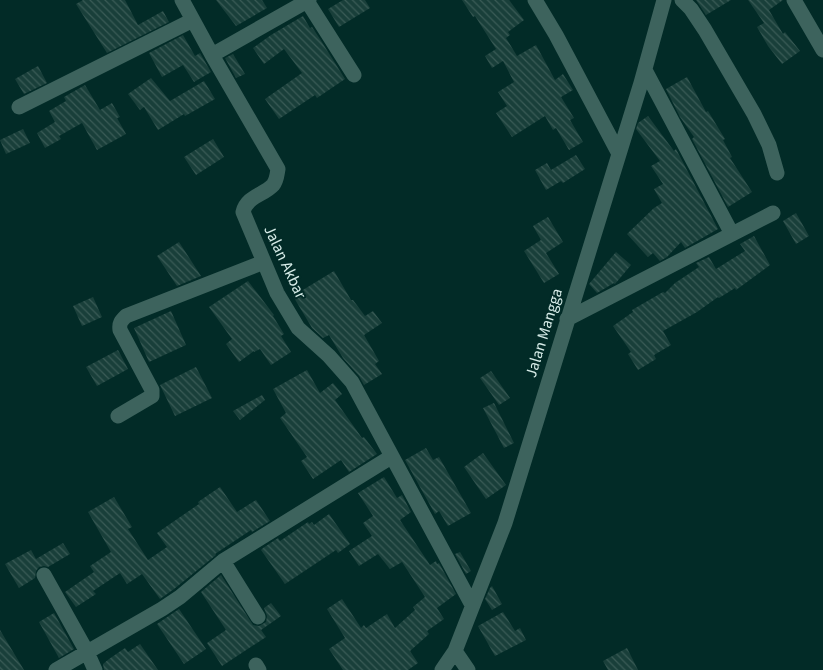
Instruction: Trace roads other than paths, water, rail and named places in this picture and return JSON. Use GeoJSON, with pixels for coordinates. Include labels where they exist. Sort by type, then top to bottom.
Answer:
{"type":"FeatureCollection","features":[{"type":"Feature","properties":{"kind":"street"},"geometry":{"type":"LineString","coordinates":[[182,0],[212,55],[308,1],[354,75]]}},
{"type":"Feature","properties":{"kind":"street"},"geometry":{"type":"LineString","coordinates":[[535,0],[556,35],[618,152]]}},
{"type":"Feature","properties":{"kind":"street","name":"Jalan Mangga"},"geometry":{"type":"LineString","coordinates":[[442,670],[455,651],[505,523],[618,152],[645,70],[664,0]]}},
{"type":"Feature","properties":{"kind":"street"},"geometry":{"type":"LineString","coordinates":[[682,0],[691,9],[705,30],[754,114],[769,145],[777,173]]}},
{"type":"Feature","properties":{"kind":"street"},"geometry":{"type":"LineString","coordinates":[[794,0],[823,50]]}},
{"type":"Feature","properties":{"kind":"street"},"geometry":{"type":"LineString","coordinates":[[19,107],[193,20]]}},
{"type":"Feature","properties":{"kind":"street","name":"Jalan Akbar"},"geometry":{"type":"LineString","coordinates":[[212,55],[278,169],[273,184],[249,201],[243,212],[277,293],[298,328],[352,382],[472,605]]}},
{"type":"Feature","properties":{"kind":"street"},"geometry":{"type":"LineString","coordinates":[[645,70],[732,234]]}},
{"type":"Feature","properties":{"kind":"street"},"geometry":{"type":"LineString","coordinates":[[567,319],[773,213]]}},
{"type":"Feature","properties":{"kind":"street"},"geometry":{"type":"LineString","coordinates":[[118,416],[152,396],[152,390],[120,330],[119,324],[121,320],[126,316],[264,262]]}},
{"type":"Feature","properties":{"kind":"street"},"geometry":{"type":"LineString","coordinates":[[56,670],[180,597],[223,561],[392,457]]}},
{"type":"Feature","properties":{"kind":"street"},"geometry":{"type":"LineString","coordinates":[[223,561],[258,617]]}},
{"type":"Feature","properties":{"kind":"street"},"geometry":{"type":"LineString","coordinates":[[44,575],[95,670]]}},
{"type":"Feature","properties":{"kind":"street"},"geometry":{"type":"LineString","coordinates":[[455,651],[468,670]]}}]}
